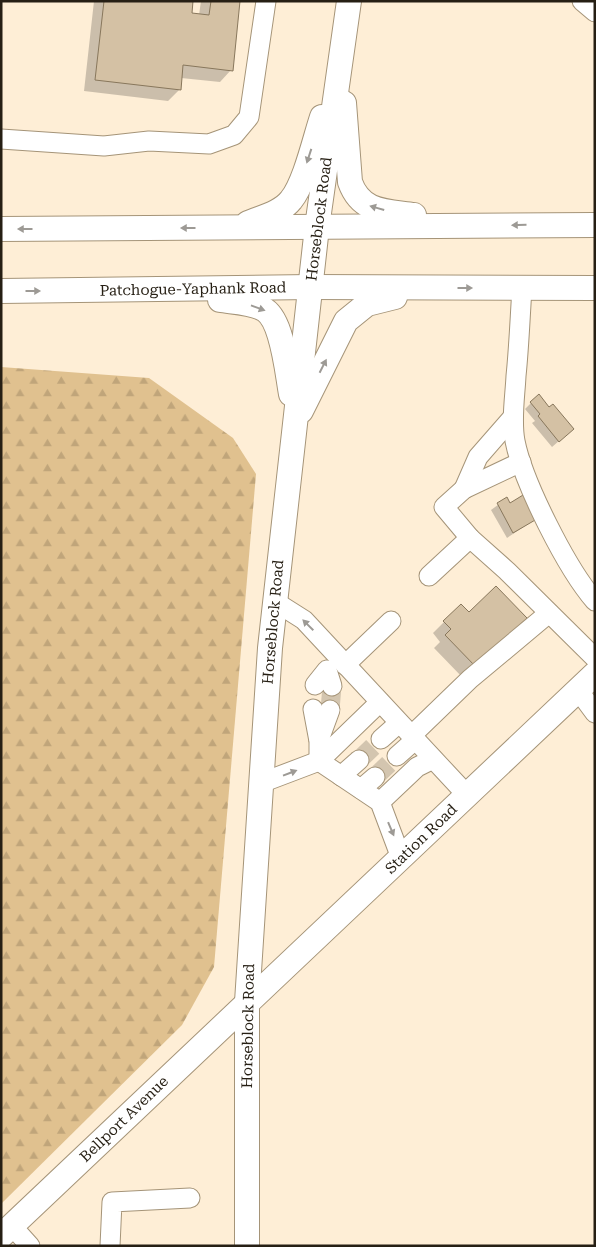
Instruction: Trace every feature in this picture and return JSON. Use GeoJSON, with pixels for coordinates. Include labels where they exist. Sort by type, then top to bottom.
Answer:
{"type":"FeatureCollection","features":[{"type":"Feature","properties":{"kind":"main road","name":"Horseblock Road"},"geometry":{"type":"LineString","coordinates":[[247,1246],[247,1002],[260,783],[274,602],[317,227],[349,1]]}},
{"type":"Feature","properties":{"kind":"main road"},"geometry":{"type":"LineString","coordinates":[[341,60],[350,182],[359,200],[376,209],[477,226]]}},
{"type":"Feature","properties":{"kind":"main road"},"geometry":{"type":"LineString","coordinates":[[237,228],[277,212],[291,200],[299,186],[341,60]]}},
{"type":"Feature","properties":{"kind":"main road"},"geometry":{"type":"LineString","coordinates":[[1,229],[595,225]]}},
{"type":"Feature","properties":{"kind":"main road","name":"Patchogue-Yaphank Road"},"geometry":{"type":"LineString","coordinates":[[1,291],[311,287],[595,288]]}},
{"type":"Feature","properties":{"kind":"main road"},"geometry":{"type":"LineString","coordinates":[[294,419],[346,321],[353,313],[367,304],[430,288]]}},
{"type":"Feature","properties":{"kind":"main road"},"geometry":{"type":"LineString","coordinates":[[159,290],[257,306],[266,310],[276,325],[294,419]]}},
{"type":"Feature","properties":{"kind":"main road","name":"Station Road"},"geometry":{"type":"LineString","coordinates":[[247,1002],[595,674]]}},
{"type":"Feature","properties":{"kind":"main road","name":"Bellport Avenue"},"geometry":{"type":"LineString","coordinates":[[6,1231],[247,1002]]}},
{"type":"Feature","properties":{"kind":"lane"},"geometry":{"type":"LineString","coordinates":[[1,139],[104,146],[149,141],[209,144],[234,134],[249,117],[266,1]]}},
{"type":"Feature","properties":{"kind":"lane"},"geometry":{"type":"LineString","coordinates":[[582,1],[595,12]]}},
{"type":"Feature","properties":{"kind":"lane"},"geometry":{"type":"LineString","coordinates":[[522,288],[513,417],[514,440],[521,462],[563,552],[584,588],[595,601]]}},
{"type":"Feature","properties":{"kind":"lane"},"geometry":{"type":"LineString","coordinates":[[464,489],[478,457],[513,417]]}},
{"type":"Feature","properties":{"kind":"lane"},"geometry":{"type":"LineString","coordinates":[[521,462],[464,489],[444,507],[470,538],[595,658]]}},
{"type":"Feature","properties":{"kind":"lane"},"geometry":{"type":"LineString","coordinates":[[429,576],[470,538]]}},
{"type":"Feature","properties":{"kind":"lane"},"geometry":{"type":"LineString","coordinates":[[274,602],[304,620],[331,672],[380,702],[467,795]]}},
{"type":"Feature","properties":{"kind":"lane"},"geometry":{"type":"LineString","coordinates":[[397,756],[409,733],[549,613]]}},
{"type":"Feature","properties":{"kind":"lane"},"geometry":{"type":"LineString","coordinates":[[331,672],[391,621]]}},
{"type":"Feature","properties":{"kind":"lane"},"geometry":{"type":"LineString","coordinates":[[578,690],[595,713]]}},
{"type":"Feature","properties":{"kind":"lane"},"geometry":{"type":"LineString","coordinates":[[260,783],[320,761],[380,702]]}},
{"type":"Feature","properties":{"kind":"lane"},"geometry":{"type":"LineString","coordinates":[[320,761],[319,741],[322,710]]}},
{"type":"Feature","properties":{"kind":"lane"},"geometry":{"type":"LineString","coordinates":[[382,739],[409,733]]}},
{"type":"Feature","properties":{"kind":"lane"},"geometry":{"type":"LineString","coordinates":[[380,802],[417,767],[433,759]]}},
{"type":"Feature","properties":{"kind":"lane"},"geometry":{"type":"LineString","coordinates":[[341,776],[359,760]]}},
{"type":"Feature","properties":{"kind":"lane"},"geometry":{"type":"LineString","coordinates":[[320,761],[341,776],[368,783],[380,802],[401,858]]}},
{"type":"Feature","properties":{"kind":"lane"},"geometry":{"type":"LineString","coordinates":[[110,1246],[112,1202],[190,1198]]}},
{"type":"Feature","properties":{"kind":"lane"},"geometry":{"type":"LineString","coordinates":[[6,1231],[30,1246]]}},
{"type":"Feature","properties":{"kind":"green space"},"geometry":{"type":"Polygon","coordinates":[[[1,367],[149,378],[233,438],[256,474],[214,967],[182,1025],[1,1204],[1,367]]]}},
{"type":"Feature","properties":{"kind":"building"},"geometry":{"type":"Polygon","coordinates":[[[104,1],[193,1],[192,13],[209,15],[211,1],[240,1],[233,71],[183,65],[181,90],[95,80],[104,1]]]}},
{"type":"Feature","properties":{"kind":"building"},"geometry":{"type":"Polygon","coordinates":[[[539,394],[549,407],[553,404],[574,429],[559,442],[538,416],[540,414],[530,402],[539,394]]]}},
{"type":"Feature","properties":{"kind":"building"},"geometry":{"type":"Polygon","coordinates":[[[528,492],[542,516],[513,533],[497,503],[507,497],[510,503],[528,492]]]}},
{"type":"Feature","properties":{"kind":"building"},"geometry":{"type":"Polygon","coordinates":[[[496,586],[527,618],[476,667],[445,635],[451,629],[443,621],[461,604],[469,612],[496,586]]]}},
{"type":"Feature","properties":{"kind":"tunnel"},"geometry":{"type":"LineString","coordinates":[[330,710],[332,686]]}},
{"type":"Feature","properties":{"kind":"tunnel"},"geometry":{"type":"LineString","coordinates":[[359,760],[381,739]]}},
{"type":"Feature","properties":{"kind":"tunnel"},"geometry":{"type":"LineString","coordinates":[[375,777],[397,756]]}}]}
